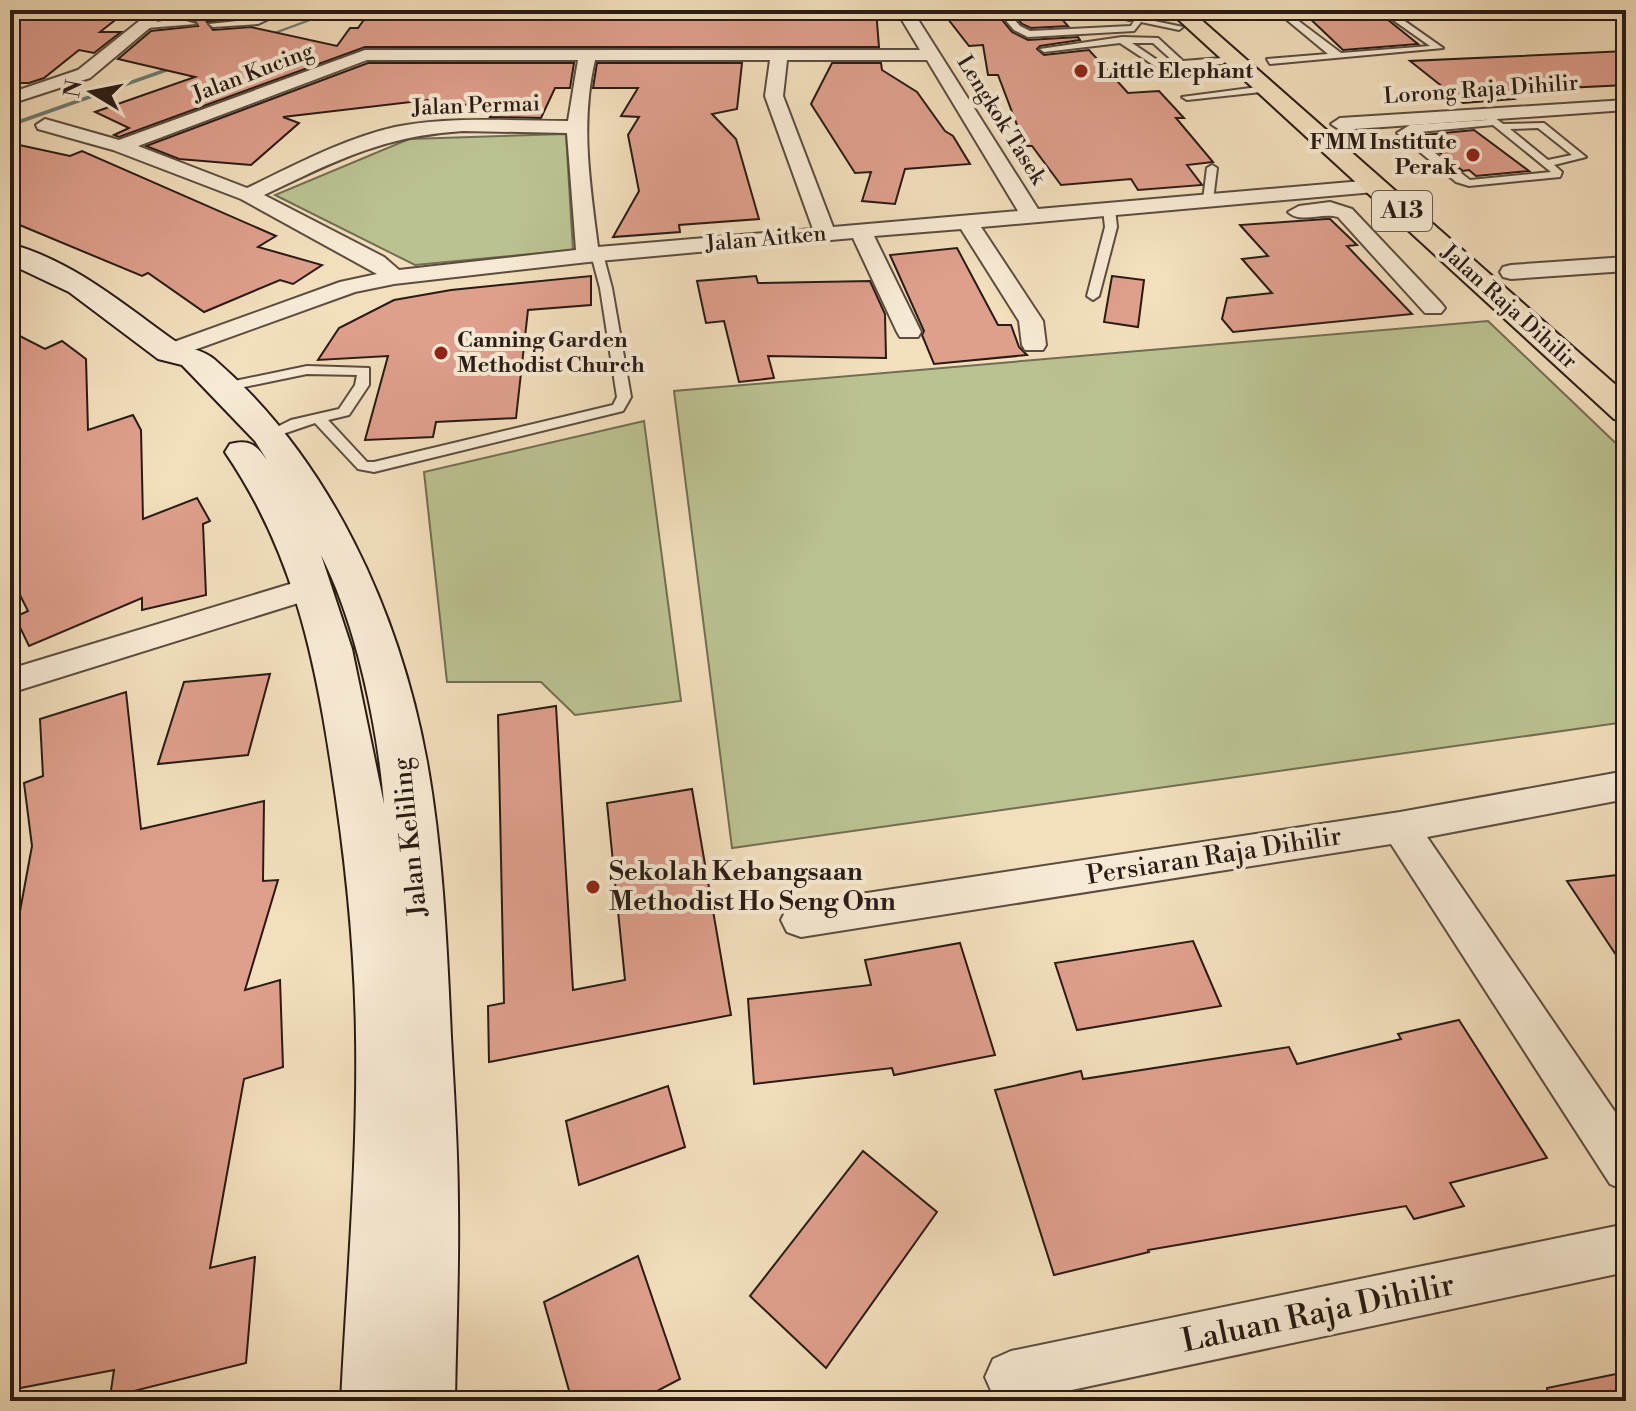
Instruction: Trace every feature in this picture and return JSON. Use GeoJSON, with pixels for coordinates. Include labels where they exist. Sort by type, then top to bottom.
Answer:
{"type":"FeatureCollection","features":[{"type":"Feature","properties":{"kind":"main road"},"geometry":{"type":"LineString","coordinates":[[1145,16],[1177,20],[1222,61],[1342,158]]}},
{"type":"Feature","properties":{"kind":"main road","name":"Jalan Raja Dihilir"},"geometry":{"type":"LineString","coordinates":[[1223,19],[1454,223]]}},
{"type":"Feature","properties":{"kind":"main road","name":"Jalan Raja Dihilir"},"geometry":{"type":"LineString","coordinates":[[1177,20],[1342,158],[1626,412]]}},
{"type":"Feature","properties":{"kind":"main road","name":"Jalan Keliling"},"geometry":{"type":"LineString","coordinates":[[10,253],[80,286],[169,352],[193,358],[225,387],[268,435],[305,490],[352,577],[382,670],[404,762],[421,939],[428,1205],[421,1401]]}},
{"type":"Feature","properties":{"kind":"main road","name":"Jalan Raja Dihilir"},"geometry":{"type":"LineString","coordinates":[[1488,253],[1534,293]]}},
{"type":"Feature","properties":{"kind":"main road","name":"Jalan Keliling"},"geometry":{"type":"LineString","coordinates":[[169,352],[172,369],[256,468],[297,538],[331,648],[353,755],[370,873],[381,985],[384,1184],[375,1401]]}},
{"type":"Feature","properties":{"kind":"street","name":"Lengkok Tasek"},"geometry":{"type":"LineString","coordinates":[[904,10],[1031,215]]}},
{"type":"Feature","properties":{"kind":"street"},"geometry":{"type":"LineString","coordinates":[[10,99],[84,74],[147,25],[169,16]]}},
{"type":"Feature","properties":{"kind":"street","name":"Jalan Kucing"},"geometry":{"type":"LineString","coordinates":[[120,146],[365,55],[587,58],[932,55]]}},
{"type":"Feature","properties":{"kind":"street"},"geometry":{"type":"LineString","coordinates":[[779,57],[774,76],[774,96],[825,233]]}},
{"type":"Feature","properties":{"kind":"street"},"geometry":{"type":"LineString","coordinates":[[587,58],[577,88],[575,127],[592,255]]}},
{"type":"Feature","properties":{"kind":"street","name":"Lorong Raja Dihilir"},"geometry":{"type":"LineString","coordinates":[[1340,124],[1494,121],[1626,105]]}},
{"type":"Feature","properties":{"kind":"street"},"geometry":{"type":"LineString","coordinates":[[45,125],[120,146],[248,195],[376,262],[394,277]]}},
{"type":"Feature","properties":{"kind":"street","name":"Jalan Permai"},"geometry":{"type":"LineString","coordinates":[[248,195],[360,144],[393,134],[448,127],[575,127]]}},
{"type":"Feature","properties":{"kind":"street","name":"Jalan Aitken"},"geometry":{"type":"LineString","coordinates":[[169,352],[348,287],[394,277],[825,233],[1374,186]]}},
{"type":"Feature","properties":{"kind":"street"},"geometry":{"type":"LineString","coordinates":[[1257,196],[1275,213],[1330,208],[1345,213],[1433,308]]}},
{"type":"Feature","properties":{"kind":"street"},"geometry":{"type":"LineString","coordinates":[[967,221],[1031,321],[1034,345]]}},
{"type":"Feature","properties":{"kind":"street"},"geometry":{"type":"LineString","coordinates":[[860,230],[909,332]]}},
{"type":"Feature","properties":{"kind":"street"},"geometry":{"type":"LineString","coordinates":[[1511,272],[1626,264]]}},
{"type":"Feature","properties":{"kind":"street"},"geometry":{"type":"LineString","coordinates":[[10,681],[313,588]]}},
{"type":"Feature","properties":{"kind":"street","name":"Persiaran Raja Dihilir"},"geometry":{"type":"LineString","coordinates":[[801,920],[1400,827],[1626,785]]}},
{"type":"Feature","properties":{"kind":"street"},"geometry":{"type":"LineString","coordinates":[[1400,827],[1626,1168]]}},
{"type":"Feature","properties":{"kind":"street","name":"Laluan Raja Dihilir"},"geometry":{"type":"LineString","coordinates":[[1011,1377],[1626,1248]]}},
{"type":"Feature","properties":{"kind":"lane"},"geometry":{"type":"LineString","coordinates":[[169,16],[191,10]]}},
{"type":"Feature","properties":{"kind":"lane"},"geometry":{"type":"LineString","coordinates":[[213,24],[245,24],[284,10]]}},
{"type":"Feature","properties":{"kind":"lane"},"geometry":{"type":"LineString","coordinates":[[1001,10],[1021,31],[1038,34],[1134,28],[1145,16]]}},
{"type":"Feature","properties":{"kind":"lane"},"geometry":{"type":"LineString","coordinates":[[1089,10],[1145,16]]}},
{"type":"Feature","properties":{"kind":"lane"},"geometry":{"type":"LineString","coordinates":[[1124,10],[1177,20]]}},
{"type":"Feature","properties":{"kind":"lane"},"geometry":{"type":"LineString","coordinates":[[1279,10],[1333,54],[1341,56]]}},
{"type":"Feature","properties":{"kind":"lane"},"geometry":{"type":"LineString","coordinates":[[1270,61],[1439,48],[1383,10]]}},
{"type":"Feature","properties":{"kind":"lane"},"geometry":{"type":"LineString","coordinates":[[169,16],[192,24]]}},
{"type":"Feature","properties":{"kind":"lane"},"geometry":{"type":"LineString","coordinates":[[1122,40],[1152,63],[1222,61]]}},
{"type":"Feature","properties":{"kind":"lane"},"geometry":{"type":"LineString","coordinates":[[1044,49],[1122,40],[1155,40],[1180,63]]}},
{"type":"Feature","properties":{"kind":"lane"},"geometry":{"type":"LineString","coordinates":[[1187,97],[1258,90]]}},
{"type":"Feature","properties":{"kind":"lane"},"geometry":{"type":"LineString","coordinates":[[1494,121],[1546,163],[1556,175],[1469,183],[1460,180],[1402,133],[1410,128],[1494,121],[1540,125],[1581,157],[1546,163]]}},
{"type":"Feature","properties":{"kind":"lane"},"geometry":{"type":"LineString","coordinates":[[1208,200],[1212,168]]}},
{"type":"Feature","properties":{"kind":"lane"},"geometry":{"type":"LineString","coordinates":[[1093,296],[1111,227],[1109,209]]}},
{"type":"Feature","properties":{"kind":"lane"},"geometry":{"type":"LineString","coordinates":[[318,418],[363,466],[374,467],[618,408],[624,397],[606,288],[592,255]]}},
{"type":"Feature","properties":{"kind":"lane"},"geometry":{"type":"LineString","coordinates":[[225,387],[307,370],[364,371],[362,385],[344,412],[268,435]]}},
{"type":"Feature","properties":{"kind":"green space"},"geometry":{"type":"Polygon","coordinates":[[[566,134],[573,250],[415,265],[275,195],[409,139],[566,134]]]}},
{"type":"Feature","properties":{"kind":"green space"},"geometry":{"type":"Polygon","coordinates":[[[1488,321],[1626,453],[1626,722],[732,848],[674,391],[1488,321]]]}},
{"type":"Feature","properties":{"kind":"green space"},"geometry":{"type":"Polygon","coordinates":[[[644,421],[681,701],[575,715],[541,682],[447,682],[424,472],[644,421]]]}},
{"type":"Feature","properties":{"kind":"building"},"geometry":{"type":"Polygon","coordinates":[[[34,10],[128,10],[100,32],[121,32],[94,53],[79,50],[44,78],[29,83],[10,83],[10,27],[34,10]]]}},
{"type":"Feature","properties":{"kind":"building"},"geometry":{"type":"Polygon","coordinates":[[[207,10],[256,10],[249,17],[207,22],[213,30],[251,27],[337,46],[350,28],[358,28],[371,10],[820,10],[820,18],[876,10],[879,47],[365,47],[119,137],[114,135],[129,128],[95,112],[195,77],[118,59],[151,31],[198,26],[195,21],[207,10]]]}},
{"type":"Feature","properties":{"kind":"building"},"geometry":{"type":"Polygon","coordinates":[[[941,10],[994,10],[1012,32],[1028,40],[1078,37],[1080,40],[1037,49],[1044,55],[1089,50],[1128,93],[1159,91],[1184,118],[1176,118],[1213,162],[1187,165],[1202,185],[1138,190],[1131,179],[1061,185],[1032,146],[1025,146],[998,75],[988,75],[983,45],[969,46],[941,10]]]}},
{"type":"Feature","properties":{"kind":"building"},"geometry":{"type":"Polygon","coordinates":[[[1010,10],[1054,10],[1068,26],[1031,28],[1022,24],[1010,10]]]}},
{"type":"Feature","properties":{"kind":"building"},"geometry":{"type":"Polygon","coordinates":[[[1377,11],[1418,44],[1343,50],[1305,14],[1377,11]]]}},
{"type":"Feature","properties":{"kind":"building"},"geometry":{"type":"Polygon","coordinates":[[[1626,51],[1626,85],[1502,91],[1514,99],[1463,103],[1410,61],[1626,51]]]}},
{"type":"Feature","properties":{"kind":"building"},"geometry":{"type":"Polygon","coordinates":[[[368,63],[574,63],[570,88],[555,88],[541,118],[490,117],[500,100],[440,108],[436,99],[283,117],[299,123],[251,165],[179,159],[146,146],[368,63]]]}},
{"type":"Feature","properties":{"kind":"building"},"geometry":{"type":"Polygon","coordinates":[[[597,63],[742,63],[737,109],[712,114],[736,139],[759,219],[679,225],[680,232],[613,237],[639,191],[628,135],[639,117],[621,116],[638,88],[593,88],[597,63]]]}},
{"type":"Feature","properties":{"kind":"building"},"geometry":{"type":"Polygon","coordinates":[[[832,63],[881,63],[882,70],[917,92],[945,131],[953,136],[970,164],[905,169],[895,204],[862,201],[871,172],[855,173],[811,104],[832,63]]]}},
{"type":"Feature","properties":{"kind":"building","name":"FMM Institute Perak"},"geometry":{"type":"Polygon","coordinates":[[[1474,130],[1529,171],[1476,176],[1469,170],[1463,171],[1422,139],[1429,139],[1424,135],[1474,130]]]}},
{"type":"Feature","properties":{"kind":"building"},"geometry":{"type":"Polygon","coordinates":[[[10,143],[70,156],[82,151],[276,236],[258,247],[322,265],[293,284],[280,280],[204,312],[148,273],[142,276],[10,221],[10,143]]]}},
{"type":"Feature","properties":{"kind":"building"},"geometry":{"type":"Polygon","coordinates":[[[1330,219],[1357,245],[1347,246],[1412,314],[1233,332],[1222,319],[1227,298],[1272,293],[1242,259],[1268,256],[1240,225],[1330,219]]]}},
{"type":"Feature","properties":{"kind":"building"},"geometry":{"type":"Polygon","coordinates":[[[957,248],[998,325],[1011,325],[1019,347],[1027,355],[934,364],[922,335],[924,331],[890,255],[957,248]]]}},
{"type":"Feature","properties":{"kind":"building"},"geometry":{"type":"Polygon","coordinates":[[[591,276],[591,305],[528,310],[516,418],[436,422],[433,437],[365,440],[388,356],[318,360],[339,328],[394,300],[451,290],[591,276]]]}},
{"type":"Feature","properties":{"kind":"building"},"geometry":{"type":"Polygon","coordinates":[[[756,276],[758,283],[870,281],[885,314],[886,358],[768,356],[774,378],[739,382],[724,321],[706,323],[697,281],[756,276]]]}},
{"type":"Feature","properties":{"kind":"building"},"geometry":{"type":"Polygon","coordinates":[[[1112,276],[1144,280],[1138,327],[1104,322],[1112,276]]]}},
{"type":"Feature","properties":{"kind":"building"},"geometry":{"type":"Polygon","coordinates":[[[10,331],[45,349],[62,341],[86,359],[88,430],[133,415],[141,430],[143,519],[197,498],[210,521],[203,524],[206,595],[142,610],[142,598],[29,646],[15,617],[28,611],[10,575],[10,331]]]}},
{"type":"Feature","properties":{"kind":"building"},"geometry":{"type":"Polygon","coordinates":[[[270,674],[248,755],[158,764],[184,682],[270,674]]]}},
{"type":"Feature","properties":{"kind":"building"},"geometry":{"type":"Polygon","coordinates":[[[126,692],[141,829],[264,801],[263,881],[278,880],[245,990],[280,980],[283,1067],[244,1079],[210,1268],[255,1257],[246,1363],[110,1397],[114,1370],[10,1390],[10,925],[18,922],[32,846],[24,783],[43,776],[40,719],[126,692]]]}},
{"type":"Feature","properties":{"kind":"building"},"geometry":{"type":"Polygon","coordinates":[[[556,706],[573,990],[625,980],[607,803],[692,789],[731,1015],[489,1062],[488,1006],[504,1003],[498,715],[556,706]]]}},
{"type":"Feature","properties":{"kind":"building"},"geometry":{"type":"Polygon","coordinates":[[[1626,874],[1626,970],[1567,881],[1626,874]]]}},
{"type":"Feature","properties":{"kind":"building"},"geometry":{"type":"Polygon","coordinates":[[[1193,941],[1221,1006],[1077,1030],[1055,963],[1193,941]]]}},
{"type":"Feature","properties":{"kind":"building"},"geometry":{"type":"Polygon","coordinates":[[[960,943],[995,1055],[894,1075],[892,1068],[754,1084],[748,999],[871,985],[865,960],[960,943]]]}},
{"type":"Feature","properties":{"kind":"building"},"geometry":{"type":"Polygon","coordinates":[[[1459,1020],[1547,1158],[1450,1183],[1464,1206],[1414,1219],[1406,1206],[1148,1250],[1054,1275],[995,1090],[1081,1071],[1083,1079],[1289,1047],[1297,1064],[1401,1039],[1398,1034],[1459,1020]]]}},
{"type":"Feature","properties":{"kind":"building"},"geometry":{"type":"Polygon","coordinates":[[[668,1086],[685,1147],[579,1185],[566,1121],[668,1086]]]}},
{"type":"Feature","properties":{"kind":"building"},"geometry":{"type":"Polygon","coordinates":[[[863,1151],[937,1212],[826,1368],[750,1296],[863,1151]]]}},
{"type":"Feature","properties":{"kind":"building"},"geometry":{"type":"Polygon","coordinates":[[[638,1256],[680,1379],[638,1401],[572,1401],[544,1302],[638,1256]]]}},
{"type":"Feature","properties":{"kind":"building"},"geometry":{"type":"Polygon","coordinates":[[[1626,1372],[1626,1401],[1548,1401],[1547,1388],[1626,1372]]]}},
{"type":"Feature","properties":{"kind":"waterway"},"geometry":{"type":"LineString","coordinates":[[265,36],[338,10]]}},
{"type":"Feature","properties":{"kind":"waterway"},"geometry":{"type":"LineString","coordinates":[[10,125],[178,66]]}},
{"type":"Feature","properties":{"kind":"place","name":"Little Elephant"},"geometry":{"type":"Point","coordinates":[1081,71]}},
{"type":"Feature","properties":{"kind":"place","name":"FMM Institute Perak"},"geometry":{"type":"Point","coordinates":[1473,155]}},
{"type":"Feature","properties":{"kind":"place","name":"Canning Garden Methodist Church"},"geometry":{"type":"Point","coordinates":[441,353]}},
{"type":"Feature","properties":{"kind":"place","name":"Sekolah Kebangsaan Methodist Ho Seng Onn"},"geometry":{"type":"Point","coordinates":[593,887]}}]}
